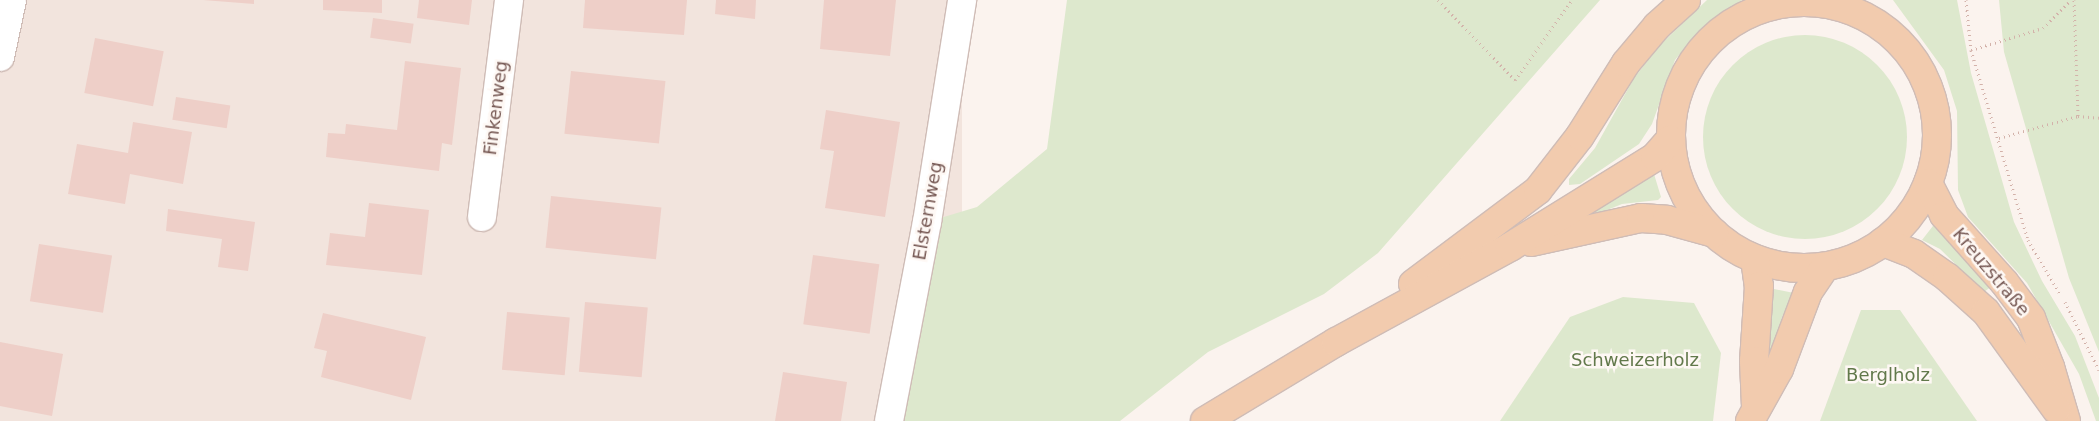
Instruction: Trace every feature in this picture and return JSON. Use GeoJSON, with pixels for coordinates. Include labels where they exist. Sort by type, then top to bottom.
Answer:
{"type":"FeatureCollection","features":[{"type":"Feature","properties":{"kind":"main road"},"geometry":{"type":"LineString","coordinates":[[1336,342],[1538,190],[1580,136],[1626,63],[1657,26],[1686,0]]}},
{"type":"Feature","properties":{"kind":"main road"},"geometry":{"type":"LineString","coordinates":[[1510,247],[1641,218],[1667,220],[1714,234],[1755,259],[1793,267],[1825,266],[1856,258],[1883,242],[1910,215],[1928,183],[1937,147],[1935,110],[1923,74],[1902,44],[1872,10],[1796,1],[1755,10],[1727,27],[1692,62],[1675,99],[1670,140],[1683,191],[1714,234]]}},
{"type":"Feature","properties":{"kind":"main road"},"geometry":{"type":"LineString","coordinates":[[1205,421],[1336,342],[1510,247],[1655,157],[1670,140]]}},
{"type":"Feature","properties":{"kind":"main road","name":"Kreuzstraße"},"geometry":{"type":"LineString","coordinates":[[1928,183],[1944,215],[2004,282],[2030,318],[2050,367],[2065,421]]}},
{"type":"Feature","properties":{"kind":"main road","name":"Kreuzstraße"},"geometry":{"type":"LineString","coordinates":[[1883,242],[1914,254],[1947,277],[1986,312],[2065,421]]}},
{"type":"Feature","properties":{"kind":"main road"},"geometry":{"type":"LineString","coordinates":[[1753,414],[1759,286],[1755,259]]}},
{"type":"Feature","properties":{"kind":"main road"},"geometry":{"type":"LineString","coordinates":[[1753,414],[1779,369],[1808,292],[1825,266]]}},
{"type":"Feature","properties":{"kind":"street"},"geometry":{"type":"LineString","coordinates":[[0,57],[12,0]]}},
{"type":"Feature","properties":{"kind":"street","name":"Finkenweg"},"geometry":{"type":"LineString","coordinates":[[482,217],[509,0]]}},
{"type":"Feature","properties":{"kind":"street","name":"Elsternweg"},"geometry":{"type":"LineString","coordinates":[[889,421],[927,222],[962,0]]}},
{"type":"Feature","properties":{"kind":"path"},"geometry":{"type":"LineString","coordinates":[[1438,0],[1515,80],[1572,0]]}},
{"type":"Feature","properties":{"kind":"path"},"geometry":{"type":"LineString","coordinates":[[1966,0],[1971,50],[1999,138],[2028,240],[2083,334],[2099,370]]}},
{"type":"Feature","properties":{"kind":"path"},"geometry":{"type":"LineString","coordinates":[[1971,50],[2043,28],[2073,0]]}},
{"type":"Feature","properties":{"kind":"path"},"geometry":{"type":"LineString","coordinates":[[2073,0],[2078,116]]}},
{"type":"Feature","properties":{"kind":"path"},"geometry":{"type":"LineString","coordinates":[[1999,138],[2078,116],[2099,118]]}},
{"type":"Feature","properties":{"kind":"shaded area"},"geometry":{"type":"Polygon","coordinates":[[[0,0],[962,0],[962,421],[0,421],[0,0]]]}},
{"type":"Feature","properties":{"kind":"green space"},"geometry":{"type":"Polygon","coordinates":[[[1067,0],[1600,0],[1378,253],[1324,294],[1208,352],[1120,421],[889,421],[927,222],[977,207],[1047,149],[1067,0]]]}},
{"type":"Feature","properties":{"kind":"green space"},"geometry":{"type":"Polygon","coordinates":[[[1707,0],[1742,0],[1699,31],[1675,60],[1652,124],[1639,144],[1580,184],[1569,185],[1569,179],[1595,148],[1634,78],[1660,45],[1707,0]]]}},
{"type":"Feature","properties":{"kind":"green space"},"geometry":{"type":"Polygon","coordinates":[[[1893,0],[1957,0],[1971,73],[2014,222],[2042,281],[2075,336],[2099,398],[2099,421],[2096,421],[2079,374],[2027,283],[1968,217],[1958,190],[1957,111],[1944,70],[1893,0]]]}},
{"type":"Feature","properties":{"kind":"green space"},"geometry":{"type":"Polygon","coordinates":[[[1999,0],[2099,0],[2099,352],[2069,278],[2004,52],[1999,0]]]}},
{"type":"Feature","properties":{"kind":"green space"},"geometry":{"type":"Polygon","coordinates":[[[1795,35],[1815,35],[1844,42],[1870,58],[1884,72],[1900,98],[1907,127],[1907,147],[1900,176],[1884,202],[1870,216],[1844,232],[1835,235],[1815,239],[1795,239],[1766,232],[1740,216],[1726,202],[1710,176],[1707,167],[1703,147],[1703,127],[1710,98],[1726,72],[1740,58],[1766,42],[1775,39],[1795,35]]]}},
{"type":"Feature","properties":{"kind":"green space"},"geometry":{"type":"Polygon","coordinates":[[[1654,174],[1661,197],[1658,200],[1622,204],[1585,219],[1580,211],[1626,192],[1654,174]]]}},
{"type":"Feature","properties":{"kind":"green space"},"geometry":{"type":"Polygon","coordinates":[[[1936,222],[1950,244],[1992,286],[1984,292],[1940,249],[1922,240],[1936,222]]]}},
{"type":"Feature","properties":{"kind":"green space"},"geometry":{"type":"Polygon","coordinates":[[[1769,288],[1794,293],[1782,317],[1770,369],[1763,355],[1769,288]]]}},
{"type":"Feature","properties":{"kind":"green space","name":"Schweizerholz"},"geometry":{"type":"Polygon","coordinates":[[[1623,297],[1694,303],[1721,353],[1713,421],[1500,421],[1570,317],[1623,297]]]}},
{"type":"Feature","properties":{"kind":"green space","name":"Berglholz"},"geometry":{"type":"Polygon","coordinates":[[[1861,310],[1900,310],[1977,421],[1820,421],[1861,310]]]}},
{"type":"Feature","properties":{"kind":"building"},"geometry":{"type":"Polygon","coordinates":[[[203,0],[254,0],[254,4],[203,0]]]}},
{"type":"Feature","properties":{"kind":"building"},"geometry":{"type":"Polygon","coordinates":[[[323,0],[382,0],[382,13],[323,10],[323,0]]]}},
{"type":"Feature","properties":{"kind":"building"},"geometry":{"type":"Polygon","coordinates":[[[419,0],[472,0],[469,25],[417,18],[419,0]]]}},
{"type":"Feature","properties":{"kind":"building"},"geometry":{"type":"Polygon","coordinates":[[[585,0],[687,0],[684,35],[583,28],[585,0]]]}},
{"type":"Feature","properties":{"kind":"building"},"geometry":{"type":"Polygon","coordinates":[[[716,0],[756,0],[755,19],[715,14],[716,0]]]}},
{"type":"Feature","properties":{"kind":"building"},"geometry":{"type":"Polygon","coordinates":[[[824,0],[896,0],[890,56],[820,49],[824,0]]]}},
{"type":"Feature","properties":{"kind":"building"},"geometry":{"type":"Polygon","coordinates":[[[373,18],[414,24],[411,44],[370,38],[373,18]]]}},
{"type":"Feature","properties":{"kind":"building"},"geometry":{"type":"Polygon","coordinates":[[[95,38],[164,51],[153,106],[84,93],[95,38]]]}},
{"type":"Feature","properties":{"kind":"building"},"geometry":{"type":"Polygon","coordinates":[[[405,61],[461,68],[452,145],[442,143],[439,171],[326,157],[328,133],[345,134],[346,124],[397,130],[405,61]]]}},
{"type":"Feature","properties":{"kind":"building"},"geometry":{"type":"Polygon","coordinates":[[[571,71],[665,81],[659,144],[564,134],[571,71]]]}},
{"type":"Feature","properties":{"kind":"building"},"geometry":{"type":"Polygon","coordinates":[[[176,97],[230,106],[227,128],[172,120],[176,97]]]}},
{"type":"Feature","properties":{"kind":"building"},"geometry":{"type":"Polygon","coordinates":[[[826,110],[900,122],[885,217],[825,208],[834,151],[820,149],[826,110]]]}},
{"type":"Feature","properties":{"kind":"building"},"geometry":{"type":"Polygon","coordinates":[[[133,122],[192,132],[183,184],[130,174],[125,204],[68,194],[77,144],[128,153],[133,122]]]}},
{"type":"Feature","properties":{"kind":"building"},"geometry":{"type":"Polygon","coordinates":[[[551,196],[661,208],[656,259],[546,248],[551,196]]]}},
{"type":"Feature","properties":{"kind":"building"},"geometry":{"type":"Polygon","coordinates":[[[369,203],[429,210],[422,275],[326,265],[330,233],[365,237],[369,203]]]}},
{"type":"Feature","properties":{"kind":"building"},"geometry":{"type":"Polygon","coordinates":[[[168,209],[255,222],[248,271],[218,267],[222,239],[166,231],[168,209]]]}},
{"type":"Feature","properties":{"kind":"building"},"geometry":{"type":"Polygon","coordinates":[[[39,244],[112,256],[103,313],[30,301],[39,244]]]}},
{"type":"Feature","properties":{"kind":"building"},"geometry":{"type":"Polygon","coordinates":[[[813,255],[879,264],[870,334],[803,324],[813,255]]]}},
{"type":"Feature","properties":{"kind":"building"},"geometry":{"type":"Polygon","coordinates":[[[585,302],[648,307],[642,377],[579,372],[585,302]]]}},
{"type":"Feature","properties":{"kind":"building"},"geometry":{"type":"Polygon","coordinates":[[[507,312],[570,317],[565,375],[502,370],[507,312]]]}},
{"type":"Feature","properties":{"kind":"building"},"geometry":{"type":"Polygon","coordinates":[[[323,313],[426,337],[411,400],[321,377],[327,351],[314,348],[323,313]]]}},
{"type":"Feature","properties":{"kind":"building"},"geometry":{"type":"Polygon","coordinates":[[[0,342],[63,354],[52,416],[0,406],[0,342]]]}},
{"type":"Feature","properties":{"kind":"building"},"geometry":{"type":"Polygon","coordinates":[[[783,372],[847,382],[841,421],[775,421],[783,372]]]}}]}
